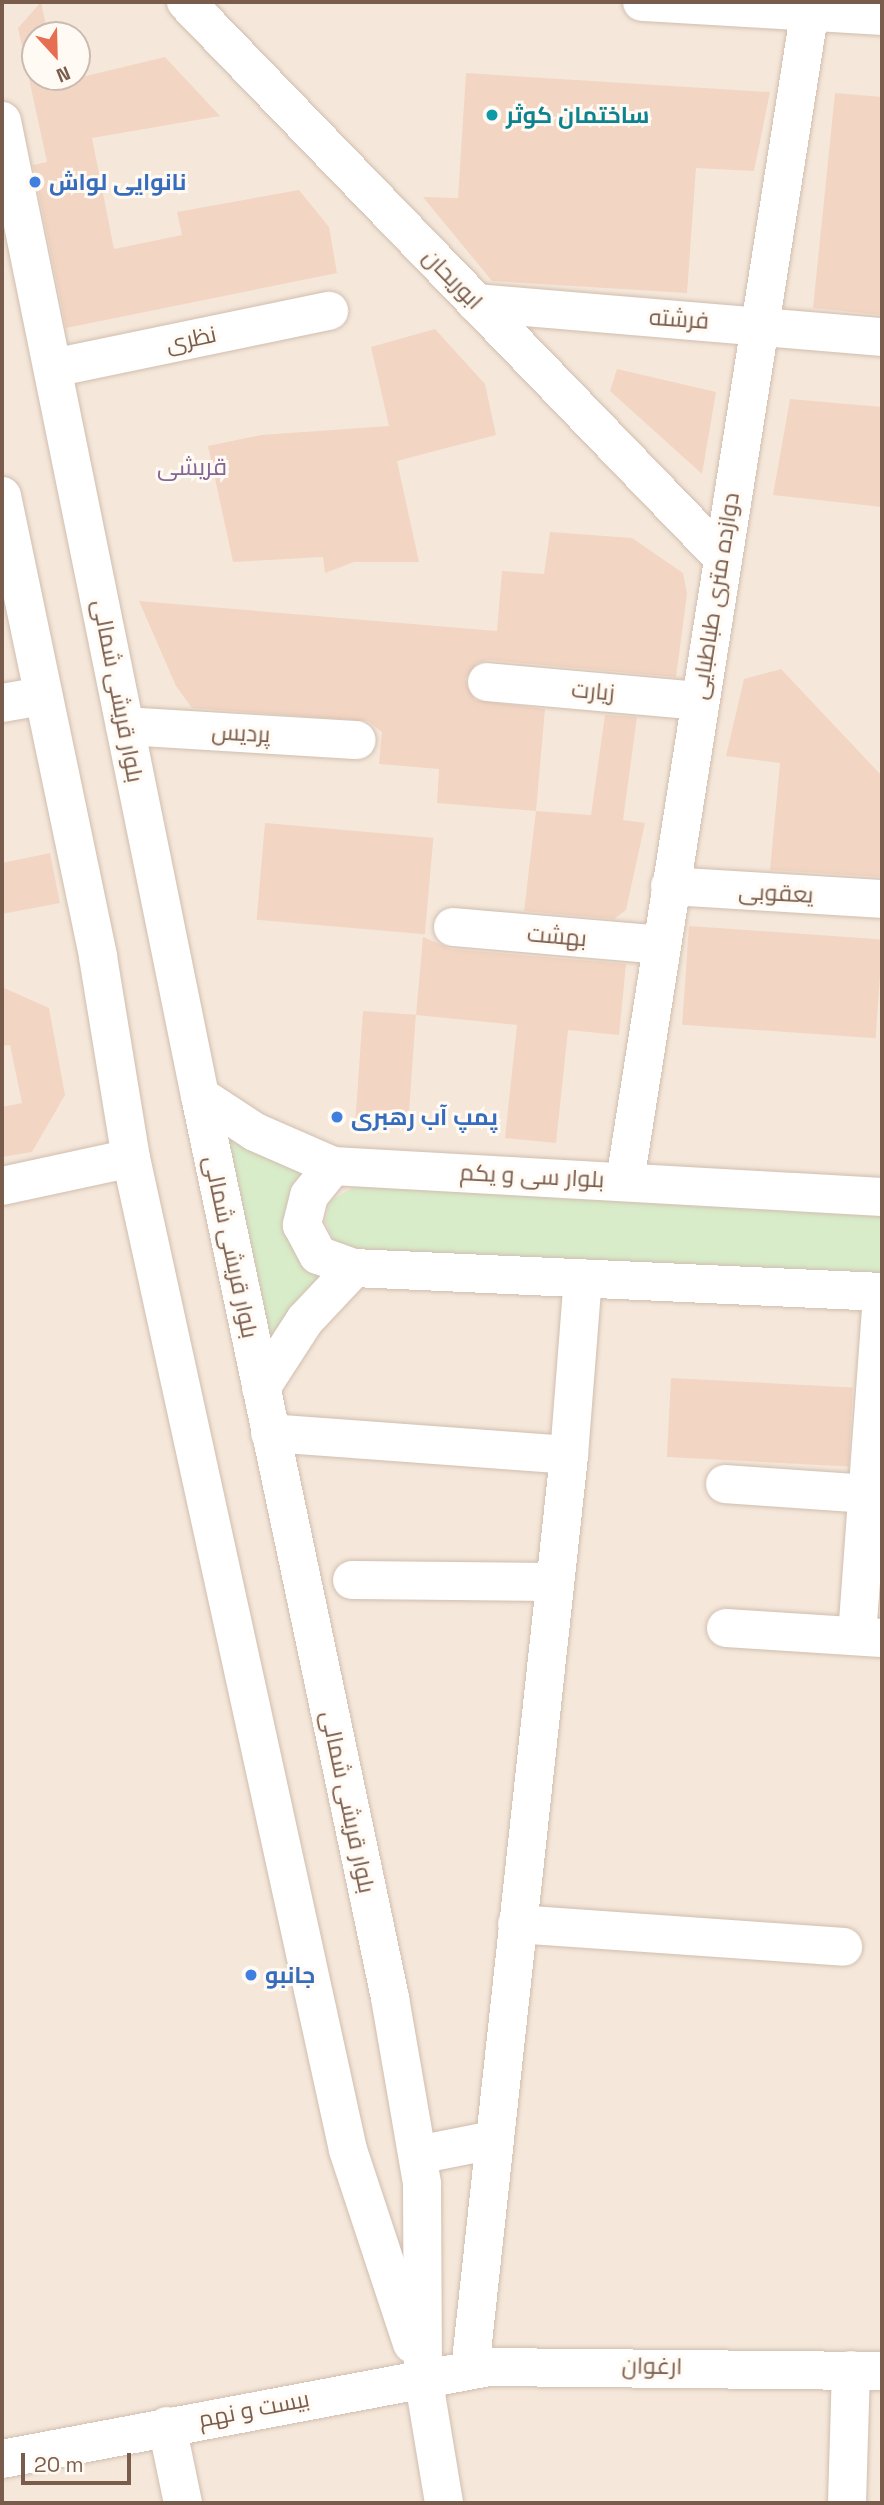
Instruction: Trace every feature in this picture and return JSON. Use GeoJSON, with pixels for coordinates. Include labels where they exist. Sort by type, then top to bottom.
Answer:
{"type":"FeatureCollection","features":[{"type":"Feature","properties":{"kind":"street","name":"ابوریحان"},"geometry":{"type":"LineString","coordinates":[[187,2],[721,556]]}},
{"type":"Feature","properties":{"kind":"street"},"geometry":{"type":"LineString","coordinates":[[642,2],[810,7],[882,16]]}},
{"type":"Feature","properties":{"kind":"street","name":"دوازده متری طباطبایی"},"geometry":{"type":"LineString","coordinates":[[625,1181],[757,324],[810,7]]}},
{"type":"Feature","properties":{"kind":"street","name":"بلوار قریشی شمالی"},"geometry":{"type":"LineString","coordinates":[[2,121],[200,1096],[390,1998],[418,2155],[423,2376],[444,2503]]}},
{"type":"Feature","properties":{"kind":"street","name":"فرشته"},"geometry":{"type":"LineString","coordinates":[[476,303],[757,324],[882,337]]}},
{"type":"Feature","properties":{"kind":"street","name":"نظری"},"geometry":{"type":"LineString","coordinates":[[52,368],[329,311]]}},
{"type":"Feature","properties":{"kind":"street","name":"بلوار قریشی شمالی"},"geometry":{"type":"LineString","coordinates":[[2,496],[40,696],[98,957],[131,1158],[353,2170],[423,2376]]}},
{"type":"Feature","properties":{"kind":"street","name":"زیارت"},"geometry":{"type":"LineString","coordinates":[[487,682],[699,701]]}},
{"type":"Feature","properties":{"kind":"street"},"geometry":{"type":"LineString","coordinates":[[2,703],[40,696]]}},
{"type":"Feature","properties":{"kind":"street","name":"پردیس"},"geometry":{"type":"LineString","coordinates":[[125,726],[357,740]]}},
{"type":"Feature","properties":{"kind":"street","name":"یعقوبی"},"geometry":{"type":"LineString","coordinates":[[670,886],[882,899]]}},
{"type":"Feature","properties":{"kind":"street","name":"بهشت"},"geometry":{"type":"LineString","coordinates":[[453,927],[661,945]]}},
{"type":"Feature","properties":{"kind":"street","name":"بلوار سی و یکم"},"geometry":{"type":"LineString","coordinates":[[200,1096],[255,1132],[333,1166],[882,1197]]}},
{"type":"Feature","properties":{"kind":"street"},"geometry":{"type":"LineString","coordinates":[[2,1186],[131,1158]]}},
{"type":"Feature","properties":{"kind":"street"},"geometry":{"type":"LineString","coordinates":[[333,1166],[309,1196],[302,1225],[318,1255],[354,1268],[882,1293],[869,1637],[726,1628]]}},
{"type":"Feature","properties":{"kind":"street"},"geometry":{"type":"LineString","coordinates":[[261,1388],[304,1320],[354,1268]]}},
{"type":"Feature","properties":{"kind":"street"},"geometry":{"type":"LineString","coordinates":[[470,2370],[569,1455],[583,1279]]}},
{"type":"Feature","properties":{"kind":"street"},"geometry":{"type":"LineString","coordinates":[[270,1433],[569,1455]]}},
{"type":"Feature","properties":{"kind":"street"},"geometry":{"type":"LineString","coordinates":[[725,1484],[875,1495]]}},
{"type":"Feature","properties":{"kind":"street"},"geometry":{"type":"LineString","coordinates":[[352,1580],[555,1582]]}},
{"type":"Feature","properties":{"kind":"street"},"geometry":{"type":"LineString","coordinates":[[517,1924],[843,1947]]}},
{"type":"Feature","properties":{"kind":"street"},"geometry":{"type":"LineString","coordinates":[[353,2170],[370,2181],[390,2181],[407,2171],[418,2155],[493,2140]]}},
{"type":"Feature","properties":{"kind":"street","name":"ارغوان"},"geometry":{"type":"LineString","coordinates":[[423,2376],[470,2370],[605,2365],[867,2371]]}},
{"type":"Feature","properties":{"kind":"street"},"geometry":{"type":"LineString","coordinates":[[847,2503],[867,2371]]}},
{"type":"Feature","properties":{"kind":"street","name":"بیست و نهم"},"geometry":{"type":"LineString","coordinates":[[2,2459],[423,2376]]}},
{"type":"Feature","properties":{"kind":"street"},"geometry":{"type":"LineString","coordinates":[[167,2426],[183,2503]]}},
{"type":"Feature","properties":{"kind":"shaded area"},"geometry":{"type":"Polygon","coordinates":[[[2,2],[882,2],[882,2503],[2,2503],[2,2]]]}},
{"type":"Feature","properties":{"kind":"green space"},"geometry":{"type":"Polygon","coordinates":[[[217,1120],[314,1171],[291,1217],[334,1272],[266,1359],[217,1120]]]}},
{"type":"Feature","properties":{"kind":"green space"},"geometry":{"type":"Polygon","coordinates":[[[382,1182],[882,1211],[882,1281],[372,1257],[336,1245],[325,1221],[330,1201],[352,1188],[382,1182]]]}},
{"type":"Feature","properties":{"kind":"building"},"geometry":{"type":"Polygon","coordinates":[[[41,2],[45,21],[24,21],[41,2]]]}},
{"type":"Feature","properties":{"kind":"building"},"geometry":{"type":"Polygon","coordinates":[[[165,57],[220,116],[92,138],[114,249],[182,235],[177,212],[299,190],[329,227],[337,273],[66,328],[33,165],[47,162],[32,91],[91,91],[91,75],[165,57]]]}},
{"type":"Feature","properties":{"kind":"building"},"geometry":{"type":"Polygon","coordinates":[[[466,73],[770,92],[754,171],[696,168],[687,293],[492,281],[423,197],[458,198],[466,73]]]}},
{"type":"Feature","properties":{"kind":"building"},"geometry":{"type":"Polygon","coordinates":[[[835,93],[882,97],[882,315],[813,308],[835,93]]]}},
{"type":"Feature","properties":{"kind":"building"},"geometry":{"type":"Polygon","coordinates":[[[435,329],[485,384],[496,435],[397,461],[419,562],[354,562],[325,573],[323,557],[233,562],[208,446],[261,435],[389,426],[371,347],[435,329]]]}},
{"type":"Feature","properties":{"kind":"building"},"geometry":{"type":"Polygon","coordinates":[[[617,369],[716,392],[702,474],[610,391],[617,369]]]}},
{"type":"Feature","properties":{"kind":"building"},"geometry":{"type":"Polygon","coordinates":[[[790,399],[882,407],[882,507],[773,495],[790,399]]]}},
{"type":"Feature","properties":{"kind":"building"},"geometry":{"type":"Polygon","coordinates":[[[550,532],[632,538],[683,573],[687,594],[676,677],[489,660],[477,663],[465,679],[475,700],[545,709],[536,811],[437,803],[439,769],[379,764],[382,732],[368,721],[192,708],[176,686],[139,601],[497,631],[502,571],[544,574],[550,532]]]}},
{"type":"Feature","properties":{"kind":"building"},"geometry":{"type":"Polygon","coordinates":[[[781,669],[882,776],[882,877],[770,870],[780,763],[726,756],[744,679],[781,669]]]}},
{"type":"Feature","properties":{"kind":"building"},"geometry":{"type":"Polygon","coordinates":[[[605,715],[637,717],[623,820],[645,823],[626,910],[614,919],[524,911],[536,811],[591,815],[605,715]]]}},
{"type":"Feature","properties":{"kind":"building"},"geometry":{"type":"Polygon","coordinates":[[[265,823],[433,838],[425,934],[257,920],[265,823]]]}},
{"type":"Feature","properties":{"kind":"building"},"geometry":{"type":"Polygon","coordinates":[[[50,853],[60,903],[2,914],[2,863],[50,853]]]}},
{"type":"Feature","properties":{"kind":"building"},"geometry":{"type":"Polygon","coordinates":[[[689,926],[882,939],[876,1038],[682,1025],[689,926]]]}},
{"type":"Feature","properties":{"kind":"building"},"geometry":{"type":"Polygon","coordinates":[[[423,937],[451,949],[626,964],[619,1035],[568,1030],[556,1143],[505,1138],[517,1025],[416,1015],[423,937]]]}},
{"type":"Feature","properties":{"kind":"building"},"geometry":{"type":"Polygon","coordinates":[[[2,987],[49,1008],[65,1095],[32,1152],[2,1157],[2,1107],[22,1103],[10,1045],[2,1046],[2,987]]]}},
{"type":"Feature","properties":{"kind":"building"},"geometry":{"type":"Polygon","coordinates":[[[363,1011],[416,1015],[408,1124],[355,1121],[363,1011]]]}},
{"type":"Feature","properties":{"kind":"building"},"geometry":{"type":"Polygon","coordinates":[[[671,1378],[853,1388],[849,1466],[667,1457],[671,1378]]]}},
{"type":"Feature","properties":{"kind":"place","name":"ساختمان کوثر"},"geometry":{"type":"Point","coordinates":[492,115]}},
{"type":"Feature","properties":{"kind":"place","name":"نانوایی لواش"},"geometry":{"type":"Point","coordinates":[35,182]}},
{"type":"Feature","properties":{"kind":"place","name":"پمپ آب رهبری"},"geometry":{"type":"Point","coordinates":[337,1117]}},
{"type":"Feature","properties":{"kind":"place","name":"جانبو"},"geometry":{"type":"Point","coordinates":[251,1975]}},
{"type":"Feature","properties":{"kind":"district","name":"قریشی"},"geometry":{"type":"Point","coordinates":[192,467]}}]}
